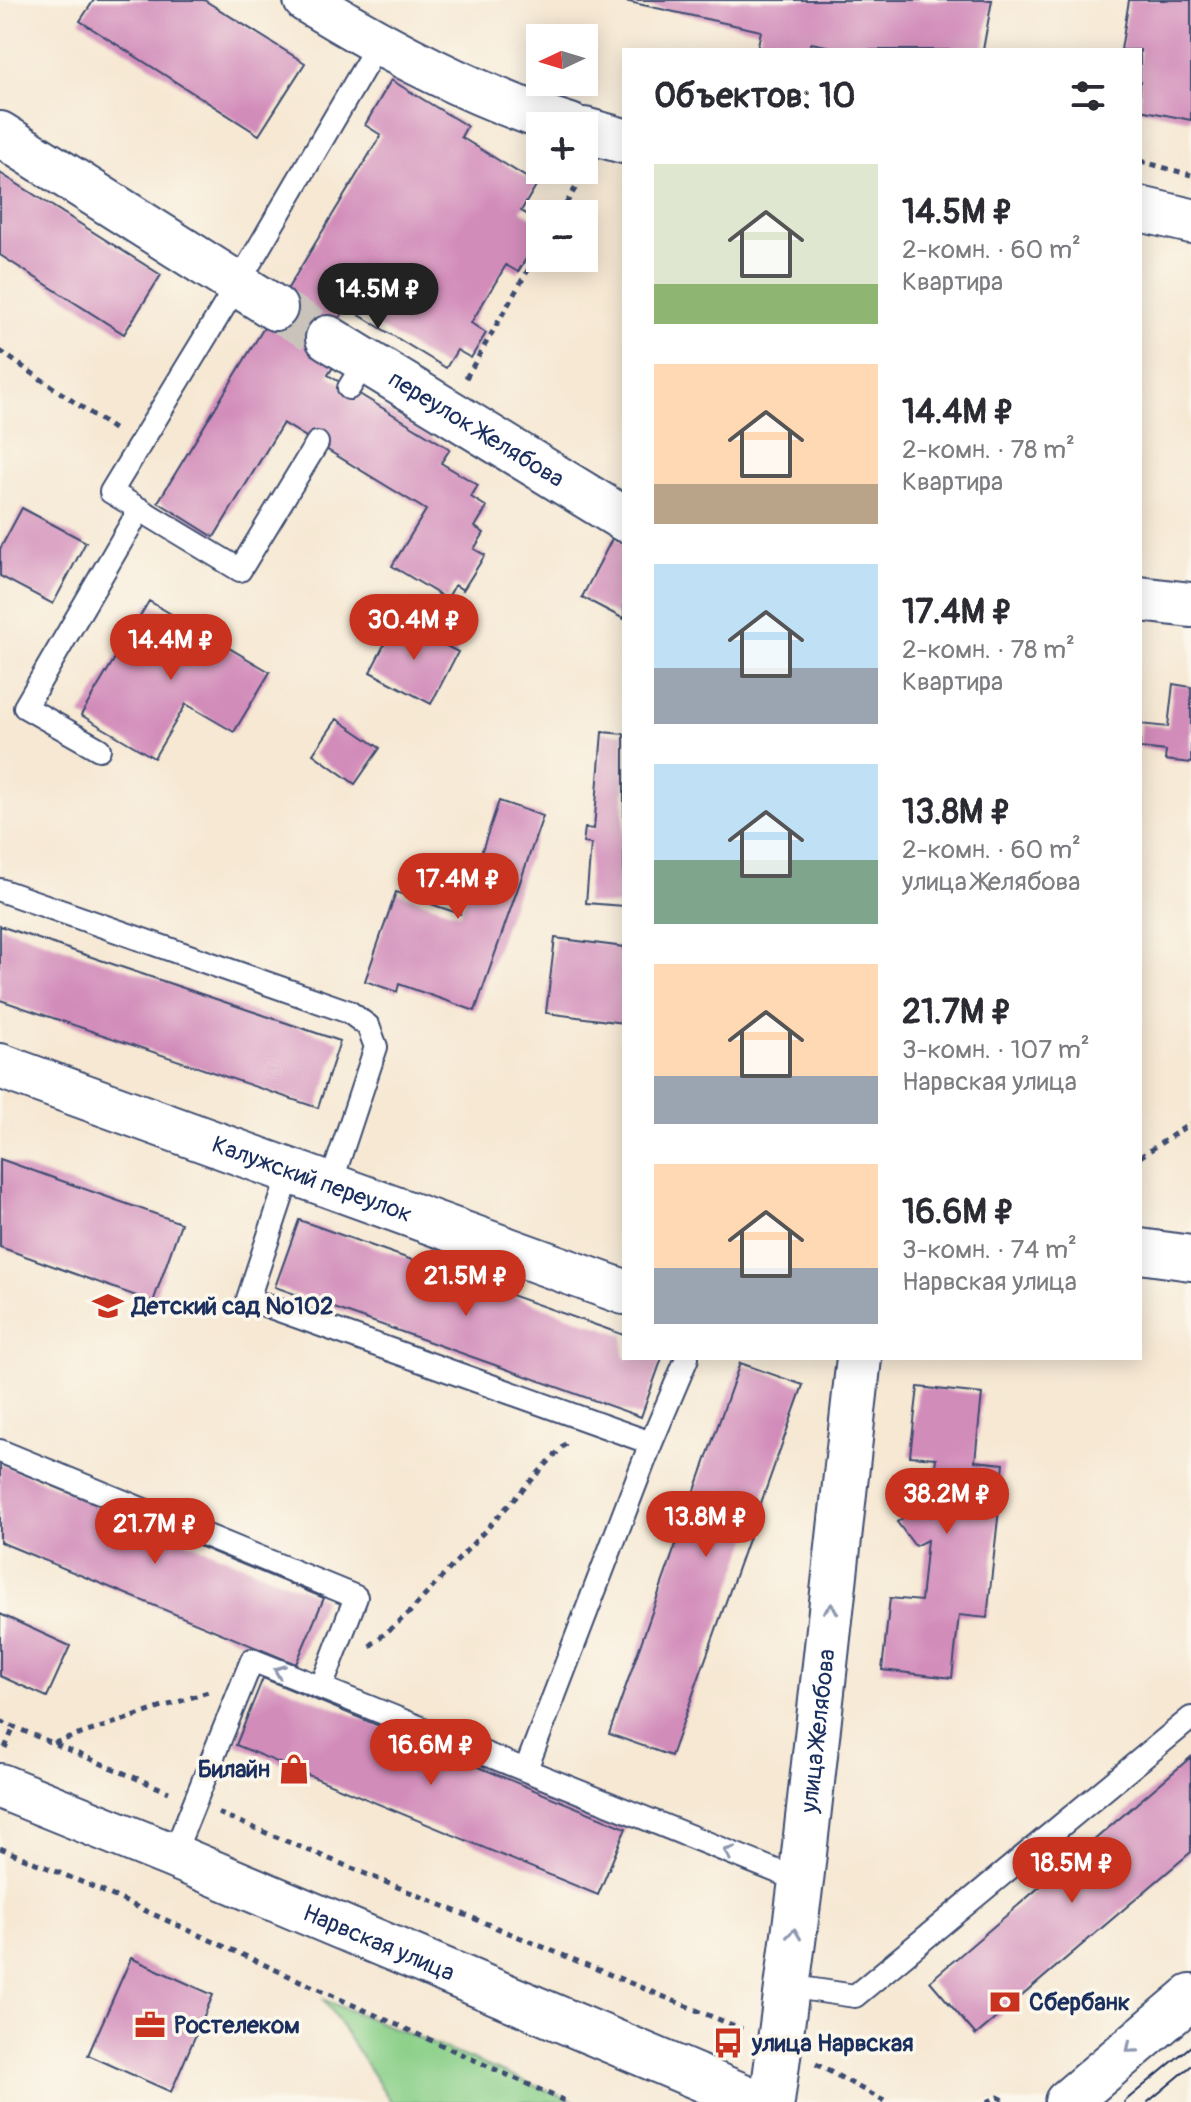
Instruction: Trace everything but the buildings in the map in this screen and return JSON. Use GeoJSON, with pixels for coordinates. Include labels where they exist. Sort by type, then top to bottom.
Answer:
{"type":"FeatureCollection","features":[{"type":"Feature","properties":{"kind":"street"},"geometry":{"type":"LineString","coordinates":[[306,0],[378,44],[451,80],[530,112]]}},
{"type":"Feature","properties":{"kind":"street"},"geometry":{"type":"LineString","coordinates":[[0,134],[275,308]]}},
{"type":"Feature","properties":{"kind":"street"},"geometry":{"type":"LineString","coordinates":[[1142,209],[1191,221]]}},
{"type":"Feature","properties":{"kind":"street","name":"переулок Желябова"},"geometry":{"type":"LineString","coordinates":[[328,338],[358,374],[448,410],[622,518]]}},
{"type":"Feature","properties":{"kind":"street"},"geometry":{"type":"LineString","coordinates":[[1142,599],[1191,605]]}},
{"type":"Feature","properties":{"kind":"street","name":"Калужский переулок"},"geometry":{"type":"LineString","coordinates":[[0,1066],[622,1291]]}},
{"type":"Feature","properties":{"kind":"street"},"geometry":{"type":"LineString","coordinates":[[1142,1251],[1191,1258]]}},
{"type":"Feature","properties":{"kind":"street","name":"улица Желябова"},"geometry":{"type":"LineString","coordinates":[[772,2102],[801,1881],[859,1360]]}},
{"type":"Feature","properties":{"kind":"street","name":"Нарвская улица"},"geometry":{"type":"LineString","coordinates":[[0,1786],[757,2102]]}},
{"type":"Feature","properties":{"kind":"street"},"geometry":{"type":"LineString","coordinates":[[1067,2102],[1191,1997]]}},
{"type":"Feature","properties":{"kind":"lane"},"geometry":{"type":"LineString","coordinates":[[317,443],[240,570],[111,492],[378,44]]}},
{"type":"Feature","properties":{"kind":"lane"},"geometry":{"type":"LineString","coordinates":[[99,749],[25,707],[140,509]]}},
{"type":"Feature","properties":{"kind":"lane"},"geometry":{"type":"LineString","coordinates":[[0,890],[349,1012],[368,1026],[376,1047],[330,1186]]}},
{"type":"Feature","properties":{"kind":"lane"},"geometry":{"type":"LineString","coordinates":[[290,1172],[248,1299],[651,1443]]}},
{"type":"Feature","properties":{"kind":"lane"},"geometry":{"type":"LineString","coordinates":[[526,1769],[651,1443],[686,1360]]}},
{"type":"Feature","properties":{"kind":"lane"},"geometry":{"type":"LineString","coordinates":[[0,1451],[356,1597],[321,1688]]}},
{"type":"Feature","properties":{"kind":"lane"},"geometry":{"type":"LineString","coordinates":[[173,1856],[252,1660],[801,1881]]}},
{"type":"Feature","properties":{"kind":"lane"},"geometry":{"type":"LineString","coordinates":[[787,1986],[855,1996],[1191,1718]]}},
{"type":"Feature","properties":{"kind":"path"},"geometry":{"type":"LineString","coordinates":[[1142,162],[1191,175]]}},
{"type":"Feature","properties":{"kind":"path"},"geometry":{"type":"LineString","coordinates":[[448,410],[527,272]]}},
{"type":"Feature","properties":{"kind":"path"},"geometry":{"type":"LineString","coordinates":[[0,351],[139,446]]}},
{"type":"Feature","properties":{"kind":"path"},"geometry":{"type":"LineString","coordinates":[[1142,1156],[1191,1123]]}},
{"type":"Feature","properties":{"kind":"path"},"geometry":{"type":"LineString","coordinates":[[321,1688],[408,1614],[587,1420]]}},
{"type":"Feature","properties":{"kind":"path"},"geometry":{"type":"LineString","coordinates":[[53,1743],[243,1680]]}},
{"type":"Feature","properties":{"kind":"path"},"geometry":{"type":"LineString","coordinates":[[0,1721],[780,2045],[886,2102]]}},
{"type":"Feature","properties":{"kind":"path"},"geometry":{"type":"LineString","coordinates":[[0,1759],[14,1727]]}},
{"type":"Feature","properties":{"kind":"path"},"geometry":{"type":"LineString","coordinates":[[0,1848],[91,1886],[567,2102]]}},
{"type":"Feature","properties":{"kind":"path"},"geometry":{"type":"LineString","coordinates":[[987,2102],[998,2097],[1008,2102]]}},
{"type":"Feature","properties":{"kind":"green space"},"geometry":{"type":"Polygon","coordinates":[[[324,2000],[576,2102],[391,2102],[324,2000]]]}},
{"type":"Feature","properties":{"kind":"tunnel"},"geometry":{"type":"LineString","coordinates":[[275,308],[328,338]]}},
{"type":"Feature","properties":{"kind":"tram line"},"geometry":{"type":"LineString","coordinates":[[1124,2102],[1191,2046]]}},
{"type":"Feature","properties":{"kind":"tram line"},"geometry":{"type":"LineString","coordinates":[[1148,2102],[1191,2066]]}},
{"type":"Feature","properties":{"kind":"place","name":"Детский сад №102"},"geometry":{"type":"Point","coordinates":[108,1306]}},
{"type":"Feature","properties":{"kind":"place","name":"Билайн"},"geometry":{"type":"Point","coordinates":[294,1769]}},
{"type":"Feature","properties":{"kind":"place","name":"Сбербанк"},"geometry":{"type":"Point","coordinates":[1005,2002]}},
{"type":"Feature","properties":{"kind":"place","name":"Ростелеком"},"geometry":{"type":"Point","coordinates":[150,2025]}},
{"type":"Feature","properties":{"kind":"place","name":"улица Нарвская"},"geometry":{"type":"Point","coordinates":[728,2043]}}]}
